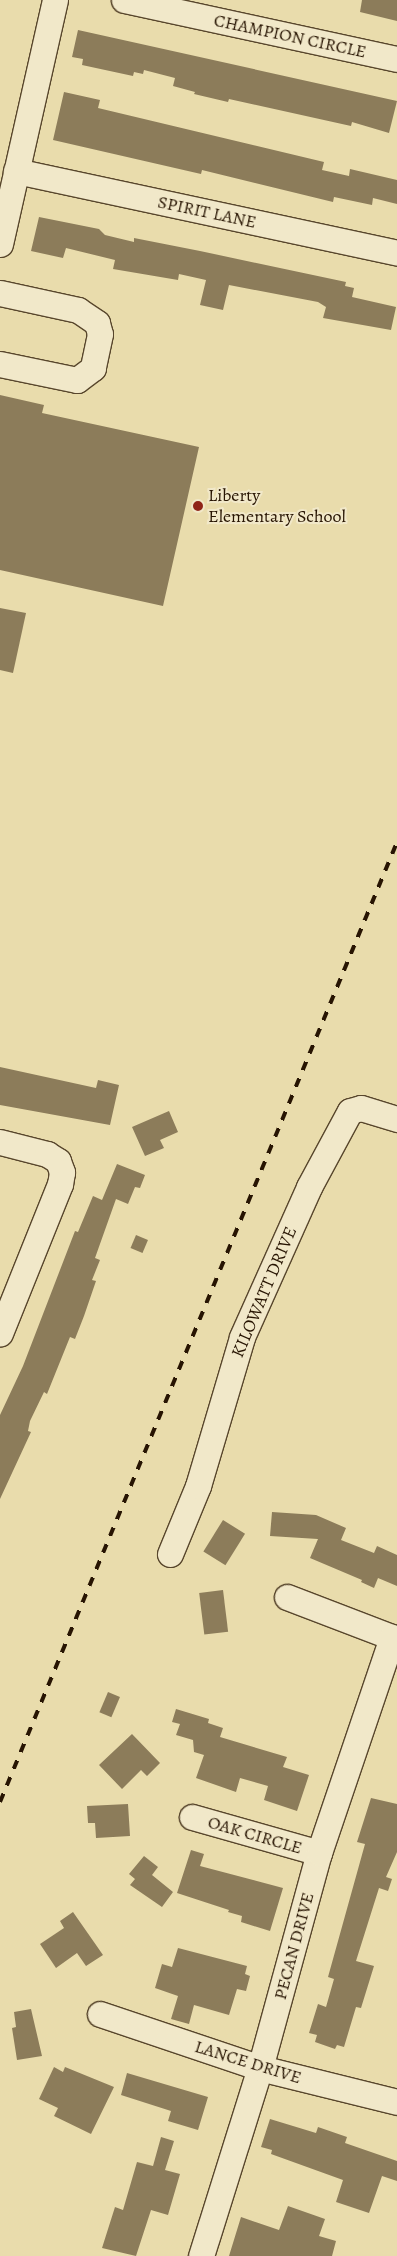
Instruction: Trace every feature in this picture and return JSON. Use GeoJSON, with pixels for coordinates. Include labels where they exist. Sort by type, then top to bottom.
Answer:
{"type":"FeatureCollection","features":[{"type":"Feature","properties":{"kind":"street"},"geometry":{"type":"LineString","coordinates":[[0,244],[55,0]]}},
{"type":"Feature","properties":{"kind":"street","name":"CHAMPION CIRCLE"},"geometry":{"type":"LineString","coordinates":[[124,0],[397,59]]}},
{"type":"Feature","properties":{"kind":"street","name":"SPIRIT LANE"},"geometry":{"type":"LineString","coordinates":[[16,171],[397,253]]}},
{"type":"Feature","properties":{"kind":"street"},"geometry":{"type":"LineString","coordinates":[[0,293],[78,310],[93,319],[100,334],[93,368],[77,380],[0,364]]}},
{"type":"Feature","properties":{"kind":"street","name":"KILOWATT DRIVE"},"geometry":{"type":"LineString","coordinates":[[170,1554],[198,1486],[242,1337],[309,1187],[350,1111],[361,1108],[397,1119]]}},
{"type":"Feature","properties":{"kind":"street"},"geometry":{"type":"LineString","coordinates":[[0,1142],[47,1154],[58,1161],[62,1172],[60,1184],[0,1334]]}},
{"type":"Feature","properties":{"kind":"street"},"geometry":{"type":"LineString","coordinates":[[287,1597],[394,1638]]}},
{"type":"Feature","properties":{"kind":"street","name":"PECAN DRIVE"},"geometry":{"type":"LineString","coordinates":[[201,2256],[260,2068],[319,1853],[394,1638]]}},
{"type":"Feature","properties":{"kind":"street","name":"OAK CIRCLE"},"geometry":{"type":"LineString","coordinates":[[192,1817],[319,1853]]}},
{"type":"Feature","properties":{"kind":"street","name":"LANCE DRIVE"},"geometry":{"type":"LineString","coordinates":[[100,2014],[260,2068],[397,2102]]}},
{"type":"Feature","properties":{"kind":"building"},"geometry":{"type":"Polygon","coordinates":[[[362,0],[397,0],[397,21],[360,12],[362,0]]]}},
{"type":"Feature","properties":{"kind":"building"},"geometry":{"type":"Polygon","coordinates":[[[78,30],[397,101],[389,133],[352,122],[351,126],[229,99],[228,102],[194,94],[195,92],[173,86],[175,78],[144,70],[143,74],[134,72],[133,76],[82,65],[83,59],[72,57],[78,30]]]}},
{"type":"Feature","properties":{"kind":"building"},"geometry":{"type":"Polygon","coordinates":[[[64,92],[100,100],[98,108],[324,162],[322,170],[349,176],[350,169],[397,180],[397,204],[373,198],[372,205],[334,197],[333,202],[202,170],[201,174],[53,140],[64,92]]]}},
{"type":"Feature","properties":{"kind":"building"},"geometry":{"type":"Polygon","coordinates":[[[39,217],[99,229],[105,235],[134,242],[134,238],[346,282],[345,286],[354,288],[352,297],[396,307],[391,330],[323,318],[326,307],[318,302],[229,285],[223,310],[200,305],[206,280],[179,274],[178,280],[113,269],[115,260],[66,248],[63,258],[31,251],[39,217]]]}},
{"type":"Feature","properties":{"kind":"building"},"geometry":{"type":"Polygon","coordinates":[[[0,395],[44,405],[42,413],[199,447],[163,606],[0,570],[0,395]]]}},
{"type":"Feature","properties":{"kind":"building"},"geometry":{"type":"Polygon","coordinates":[[[0,608],[26,613],[13,673],[0,670],[0,608]]]}},
{"type":"Feature","properties":{"kind":"building"},"geometry":{"type":"Polygon","coordinates":[[[0,1067],[96,1088],[98,1080],[119,1085],[110,1125],[0,1105],[0,1067]]]}},
{"type":"Feature","properties":{"kind":"building"},"geometry":{"type":"Polygon","coordinates":[[[169,1111],[178,1132],[160,1140],[164,1148],[145,1156],[132,1127],[169,1111]]]}},
{"type":"Feature","properties":{"kind":"building"},"geometry":{"type":"Polygon","coordinates":[[[117,1164],[145,1175],[140,1188],[135,1187],[128,1204],[116,1199],[95,1258],[100,1260],[92,1280],[96,1281],[84,1316],[75,1339],[70,1337],[47,1394],[44,1392],[30,1421],[28,1431],[31,1432],[0,1499],[0,1415],[23,1366],[75,1231],[78,1232],[93,1196],[102,1200],[117,1164]]]}},
{"type":"Feature","properties":{"kind":"building"},"geometry":{"type":"Polygon","coordinates":[[[136,1235],[148,1240],[142,1253],[131,1248],[136,1235]]]}},
{"type":"Feature","properties":{"kind":"building"},"geometry":{"type":"Polygon","coordinates":[[[272,1512],[316,1515],[346,1528],[341,1540],[374,1553],[377,1546],[397,1555],[397,1586],[378,1578],[374,1588],[361,1582],[362,1580],[310,1558],[318,1539],[270,1536],[272,1512]]]}},
{"type":"Feature","properties":{"kind":"building"},"geometry":{"type":"Polygon","coordinates":[[[223,1520],[245,1534],[225,1565],[203,1551],[223,1520]]]}},
{"type":"Feature","properties":{"kind":"building"},"geometry":{"type":"Polygon","coordinates":[[[223,1590],[228,1632],[204,1635],[199,1593],[223,1590]]]}},
{"type":"Feature","properties":{"kind":"building"},"geometry":{"type":"Polygon","coordinates":[[[108,1692],[120,1697],[111,1717],[99,1712],[108,1692]]]}},
{"type":"Feature","properties":{"kind":"building"},"geometry":{"type":"Polygon","coordinates":[[[176,1709],[209,1719],[208,1723],[223,1728],[220,1737],[287,1757],[283,1767],[309,1775],[297,1811],[264,1800],[268,1786],[240,1778],[236,1792],[196,1778],[204,1755],[194,1752],[193,1740],[176,1735],[180,1724],[172,1722],[176,1709]]]}},
{"type":"Feature","properties":{"kind":"building"},"geometry":{"type":"Polygon","coordinates":[[[132,1734],[160,1763],[147,1776],[141,1770],[122,1789],[99,1765],[132,1734]]]}},
{"type":"Feature","properties":{"kind":"building"},"geometry":{"type":"Polygon","coordinates":[[[371,1798],[397,1804],[397,1852],[386,1877],[392,1879],[388,1891],[379,1888],[356,1961],[374,1966],[361,2008],[356,2007],[344,2047],[337,2045],[335,2049],[315,2042],[317,2035],[309,2033],[318,2004],[326,2007],[334,1979],[328,1977],[365,1844],[357,1842],[371,1798]]]}},
{"type":"Feature","properties":{"kind":"building"},"geometry":{"type":"Polygon","coordinates":[[[128,1804],[130,1836],[96,1838],[95,1823],[88,1823],[87,1806],[128,1804]]]}},
{"type":"Feature","properties":{"kind":"building"},"geometry":{"type":"Polygon","coordinates":[[[191,1850],[204,1854],[200,1866],[283,1888],[270,1931],[241,1922],[242,1916],[228,1912],[229,1910],[177,1893],[191,1850]]]}},
{"type":"Feature","properties":{"kind":"building"},"geometry":{"type":"Polygon","coordinates":[[[144,1856],[158,1867],[152,1875],[173,1892],[162,1907],[130,1885],[135,1879],[129,1874],[144,1856]]]}},
{"type":"Feature","properties":{"kind":"building"},"geometry":{"type":"Polygon","coordinates":[[[73,1912],[103,1955],[86,1966],[77,1953],[56,1968],[40,1944],[64,1928],[60,1921],[73,1912]]]}},
{"type":"Feature","properties":{"kind":"building"},"geometry":{"type":"Polygon","coordinates":[[[178,1948],[247,1966],[245,1974],[250,1976],[246,1991],[237,1989],[229,2015],[194,2005],[189,2024],[171,2019],[178,1996],[155,1988],[162,1964],[172,1967],[178,1948]]]}},
{"type":"Feature","properties":{"kind":"building"},"geometry":{"type":"Polygon","coordinates":[[[31,2009],[42,2056],[17,2060],[12,2028],[16,2027],[14,2012],[31,2009]]]}},
{"type":"Feature","properties":{"kind":"building"},"geometry":{"type":"Polygon","coordinates":[[[54,2067],[63,2072],[65,2067],[114,2087],[91,2134],[54,2116],[58,2108],[39,2099],[54,2067]]]}},
{"type":"Feature","properties":{"kind":"building"},"geometry":{"type":"Polygon","coordinates":[[[127,2073],[208,2097],[198,2130],[168,2121],[171,2111],[121,2095],[127,2073]]]}},
{"type":"Feature","properties":{"kind":"building"},"geometry":{"type":"Polygon","coordinates":[[[270,2119],[316,2133],[318,2127],[347,2137],[345,2143],[397,2161],[397,2181],[382,2176],[369,2213],[336,2202],[343,2180],[271,2154],[272,2150],[261,2147],[270,2119]]]}},
{"type":"Feature","properties":{"kind":"building"},"geometry":{"type":"Polygon","coordinates":[[[161,2137],[174,2141],[165,2170],[180,2174],[168,2215],[151,2210],[136,2256],[102,2248],[115,2207],[123,2210],[137,2162],[153,2166],[161,2137]]]}},
{"type":"Feature","properties":{"kind":"building"},"geometry":{"type":"Polygon","coordinates":[[[288,2206],[325,2219],[319,2236],[336,2241],[332,2256],[229,2256],[241,2217],[279,2230],[288,2206]]]}},
{"type":"Feature","properties":{"kind":"railway"},"geometry":{"type":"LineString","coordinates":[[0,1802],[397,842]]}},
{"type":"Feature","properties":{"kind":"place","name":"Liberty Elementary School"},"geometry":{"type":"Point","coordinates":[198,506]}}]}
